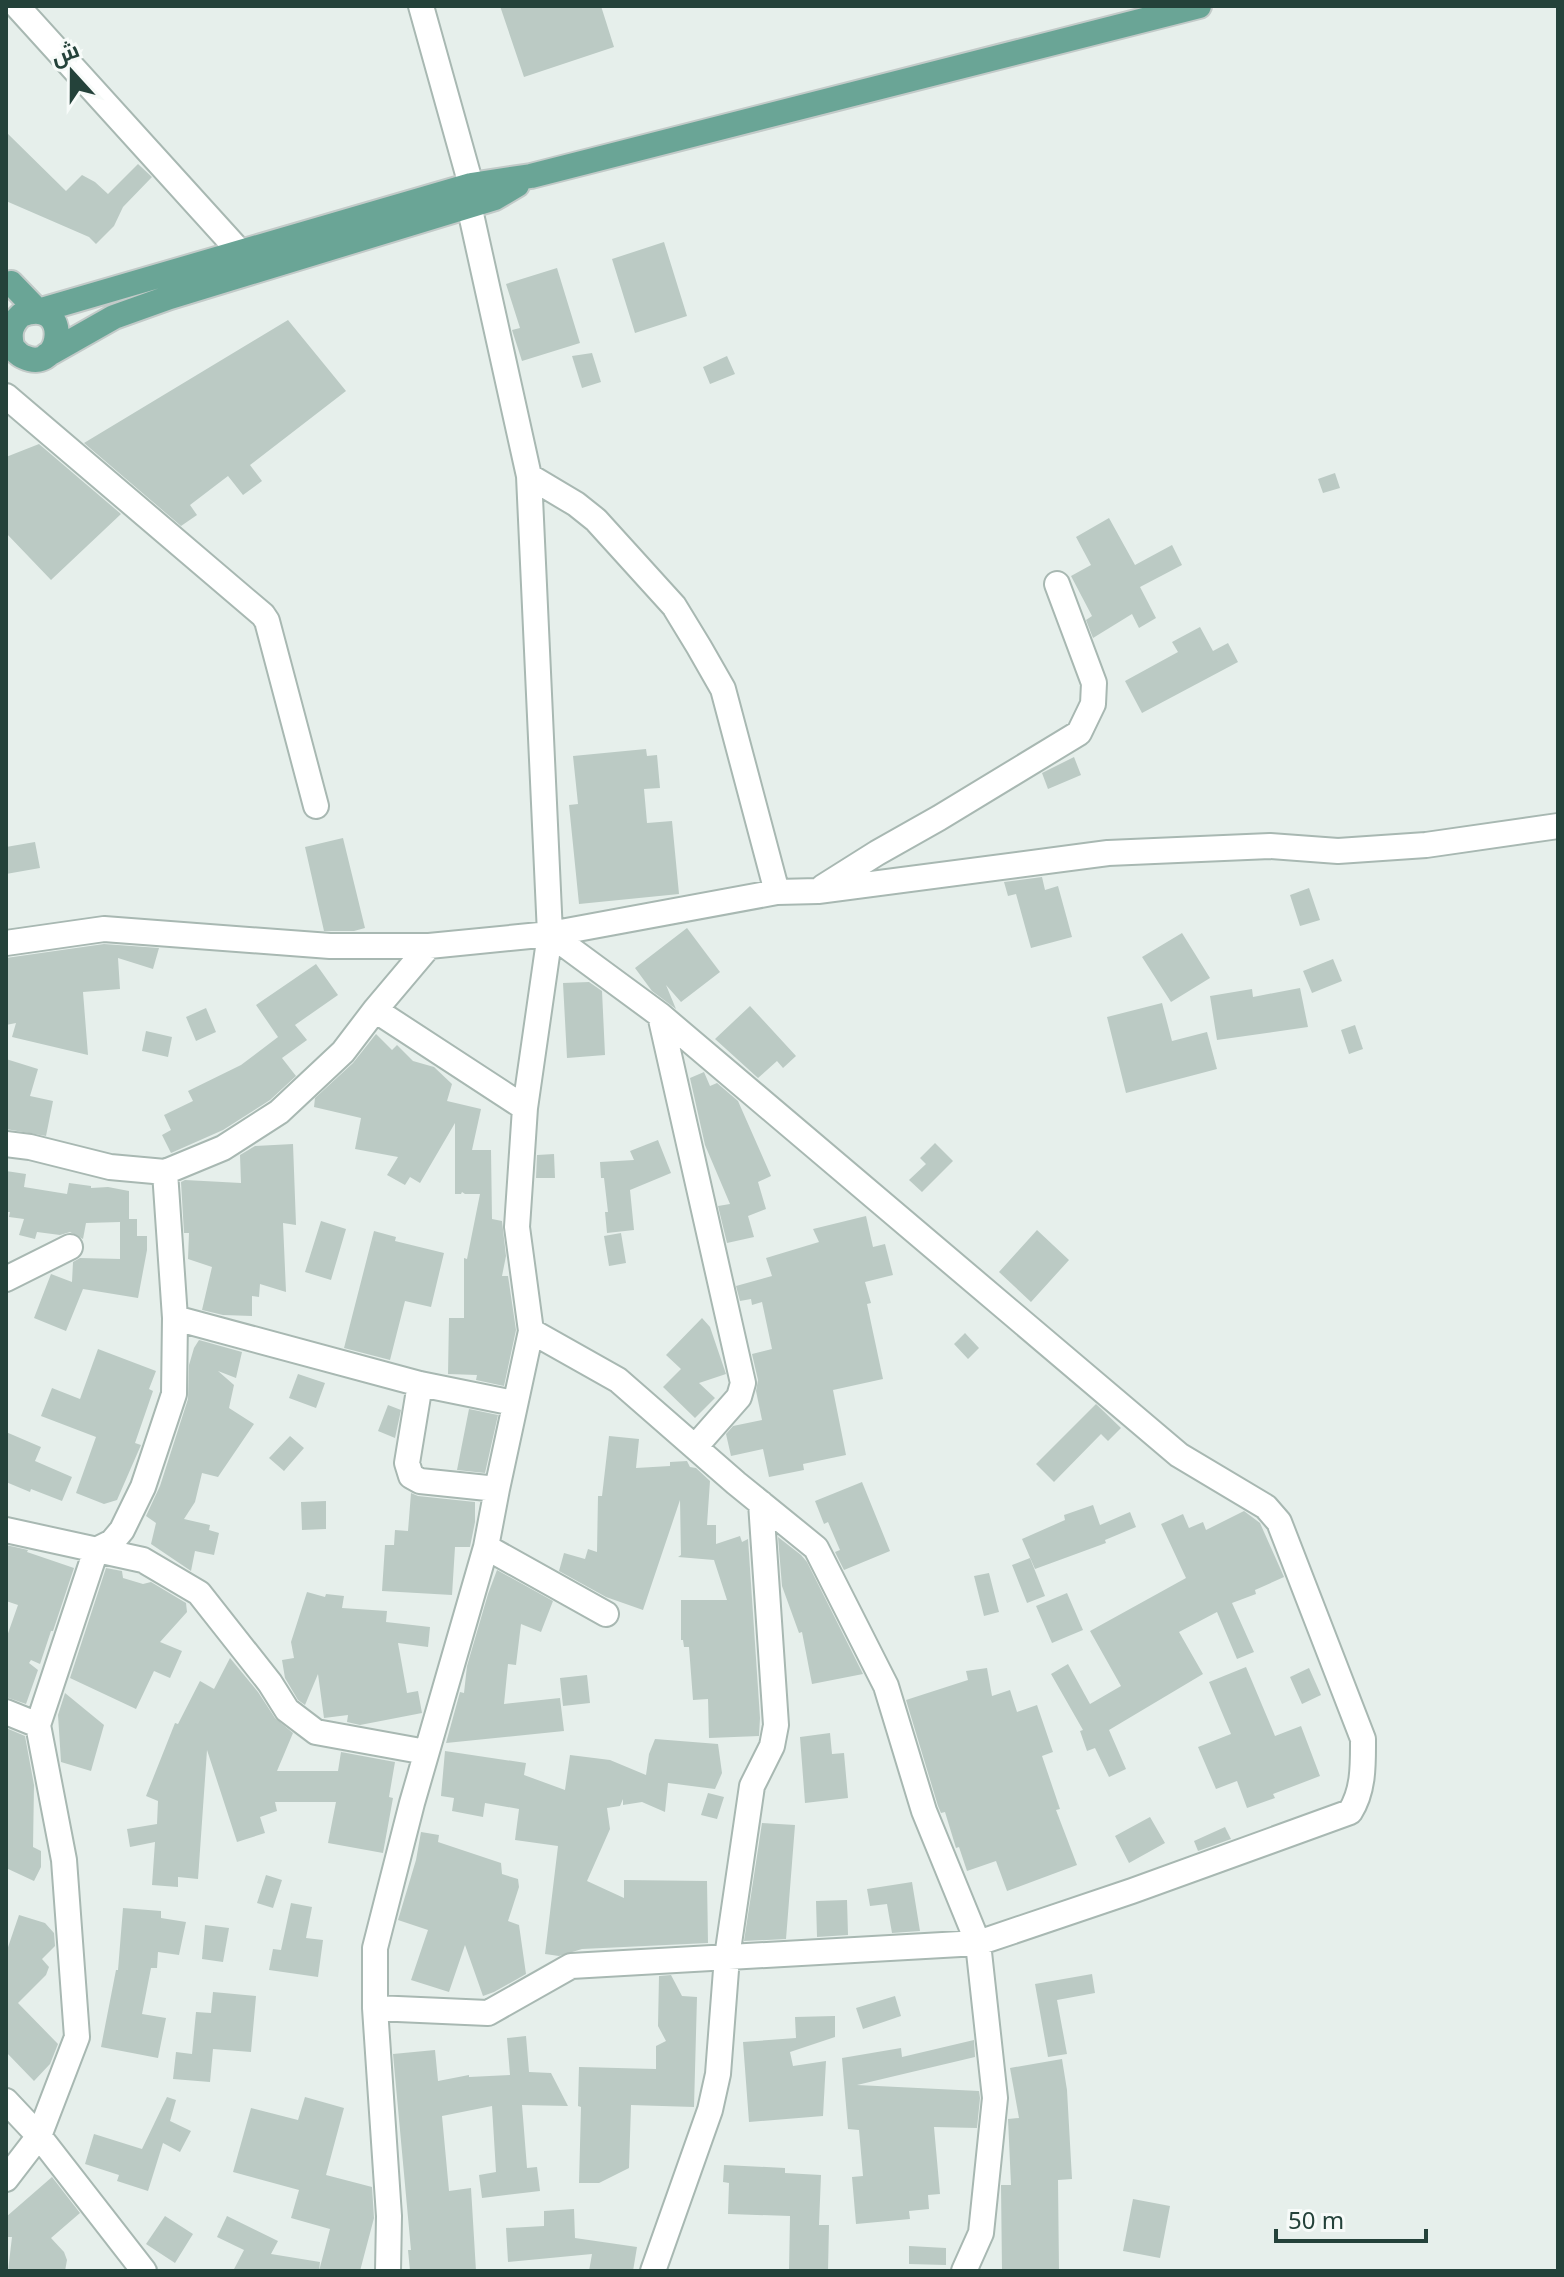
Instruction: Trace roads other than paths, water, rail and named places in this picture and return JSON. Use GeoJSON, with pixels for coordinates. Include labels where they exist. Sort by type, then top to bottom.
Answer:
{"type":"FeatureCollection","features":[{"type":"Feature","properties":{"kind":"main road"},"geometry":{"type":"LineString","coordinates":[[8,282],[38,311],[52,319],[58,333],[54,349],[44,357],[24,357],[10,333],[21,315],[38,311],[115,290],[241,253],[470,195],[495,198],[531,176],[1199,6]]}},
{"type":"Feature","properties":{"kind":"main road"},"geometry":{"type":"LineString","coordinates":[[6,370],[44,357],[114,317],[470,195]]}},
{"type":"Feature","properties":{"kind":"main road"},"geometry":{"type":"LineString","coordinates":[[8,282],[51,293],[115,290]]}},
{"type":"Feature","properties":{"kind":"street"},"geometry":{"type":"LineString","coordinates":[[17,6],[241,253]]}},
{"type":"Feature","properties":{"kind":"street"},"geometry":{"type":"LineString","coordinates":[[388,2271],[389,2216],[375,2008],[375,1948],[426,1752],[486,1547],[531,1331],[517,1227],[525,1108],[550,934],[529,476],[470,195],[421,6]]}},
{"type":"Feature","properties":{"kind":"street"},"geometry":{"type":"LineString","coordinates":[[6,396],[263,615],[316,806]]}},
{"type":"Feature","properties":{"kind":"street"},"geometry":{"type":"LineString","coordinates":[[529,476],[596,520],[674,606],[699,647],[723,689],[777,892]]}},
{"type":"Feature","properties":{"kind":"street"},"geometry":{"type":"LineString","coordinates":[[818,891],[1079,733],[1093,704],[1094,683],[1057,584]]}},
{"type":"Feature","properties":{"kind":"street"},"geometry":{"type":"LineString","coordinates":[[6,943],[104,929],[330,946],[429,946],[550,934],[777,892],[818,891],[1108,853],[1270,846],[1338,851],[1426,845],[1558,826]]}},
{"type":"Feature","properties":{"kind":"street"},"geometry":{"type":"LineString","coordinates":[[375,2008],[488,2013],[571,1966],[978,1943],[1350,1812],[1357,1801],[1361,1779],[1363,1739],[1279,1522],[1266,1507],[1179,1455],[660,1015],[550,934]]}},
{"type":"Feature","properties":{"kind":"street"},"geometry":{"type":"LineString","coordinates":[[6,1144],[110,1167],[165,1172],[223,1148],[279,1112],[343,1052],[429,946]]}},
{"type":"Feature","properties":{"kind":"street"},"geometry":{"type":"LineString","coordinates":[[375,1010],[525,1108]]}},
{"type":"Feature","properties":{"kind":"street"},"geometry":{"type":"LineString","coordinates":[[660,1015],[743,1383],[739,1397],[695,1447]]}},
{"type":"Feature","properties":{"kind":"street"},"geometry":{"type":"LineString","coordinates":[[6,2179],[39,2136],[77,2037],[64,1860],[38,1725],[96,1550],[112,1542],[122,1530],[143,1487],[174,1394],[175,1318],[165,1172]]}},
{"type":"Feature","properties":{"kind":"street"},"geometry":{"type":"LineString","coordinates":[[6,1279],[70,1247]]}},
{"type":"Feature","properties":{"kind":"street"},"geometry":{"type":"LineString","coordinates":[[175,1318],[420,1384],[514,1403]]}},
{"type":"Feature","properties":{"kind":"street"},"geometry":{"type":"LineString","coordinates":[[531,1331],[618,1380],[816,1548],[886,1686],[924,1811],[978,1943],[995,2098],[981,2233],[964,2271]]}},
{"type":"Feature","properties":{"kind":"street"},"geometry":{"type":"LineString","coordinates":[[420,1384],[407,1463],[411,1476],[420,1481],[497,1489]]}},
{"type":"Feature","properties":{"kind":"street"},"geometry":{"type":"LineString","coordinates":[[653,2271],[710,2110],[718,2074],[727,1957],[752,1786],[772,1746],[776,1725],[761,1503]]}},
{"type":"Feature","properties":{"kind":"street"},"geometry":{"type":"LineString","coordinates":[[6,1530],[143,1560],[199,1593],[270,1683],[287,1710],[316,1732],[426,1752]]}},
{"type":"Feature","properties":{"kind":"street"},"geometry":{"type":"LineString","coordinates":[[486,1547],[606,1614]]}},
{"type":"Feature","properties":{"kind":"street"},"geometry":{"type":"LineString","coordinates":[[6,1712],[38,1725]]}},
{"type":"Feature","properties":{"kind":"street"},"geometry":{"type":"LineString","coordinates":[[6,2101],[39,2136],[144,2271]]}}]}
